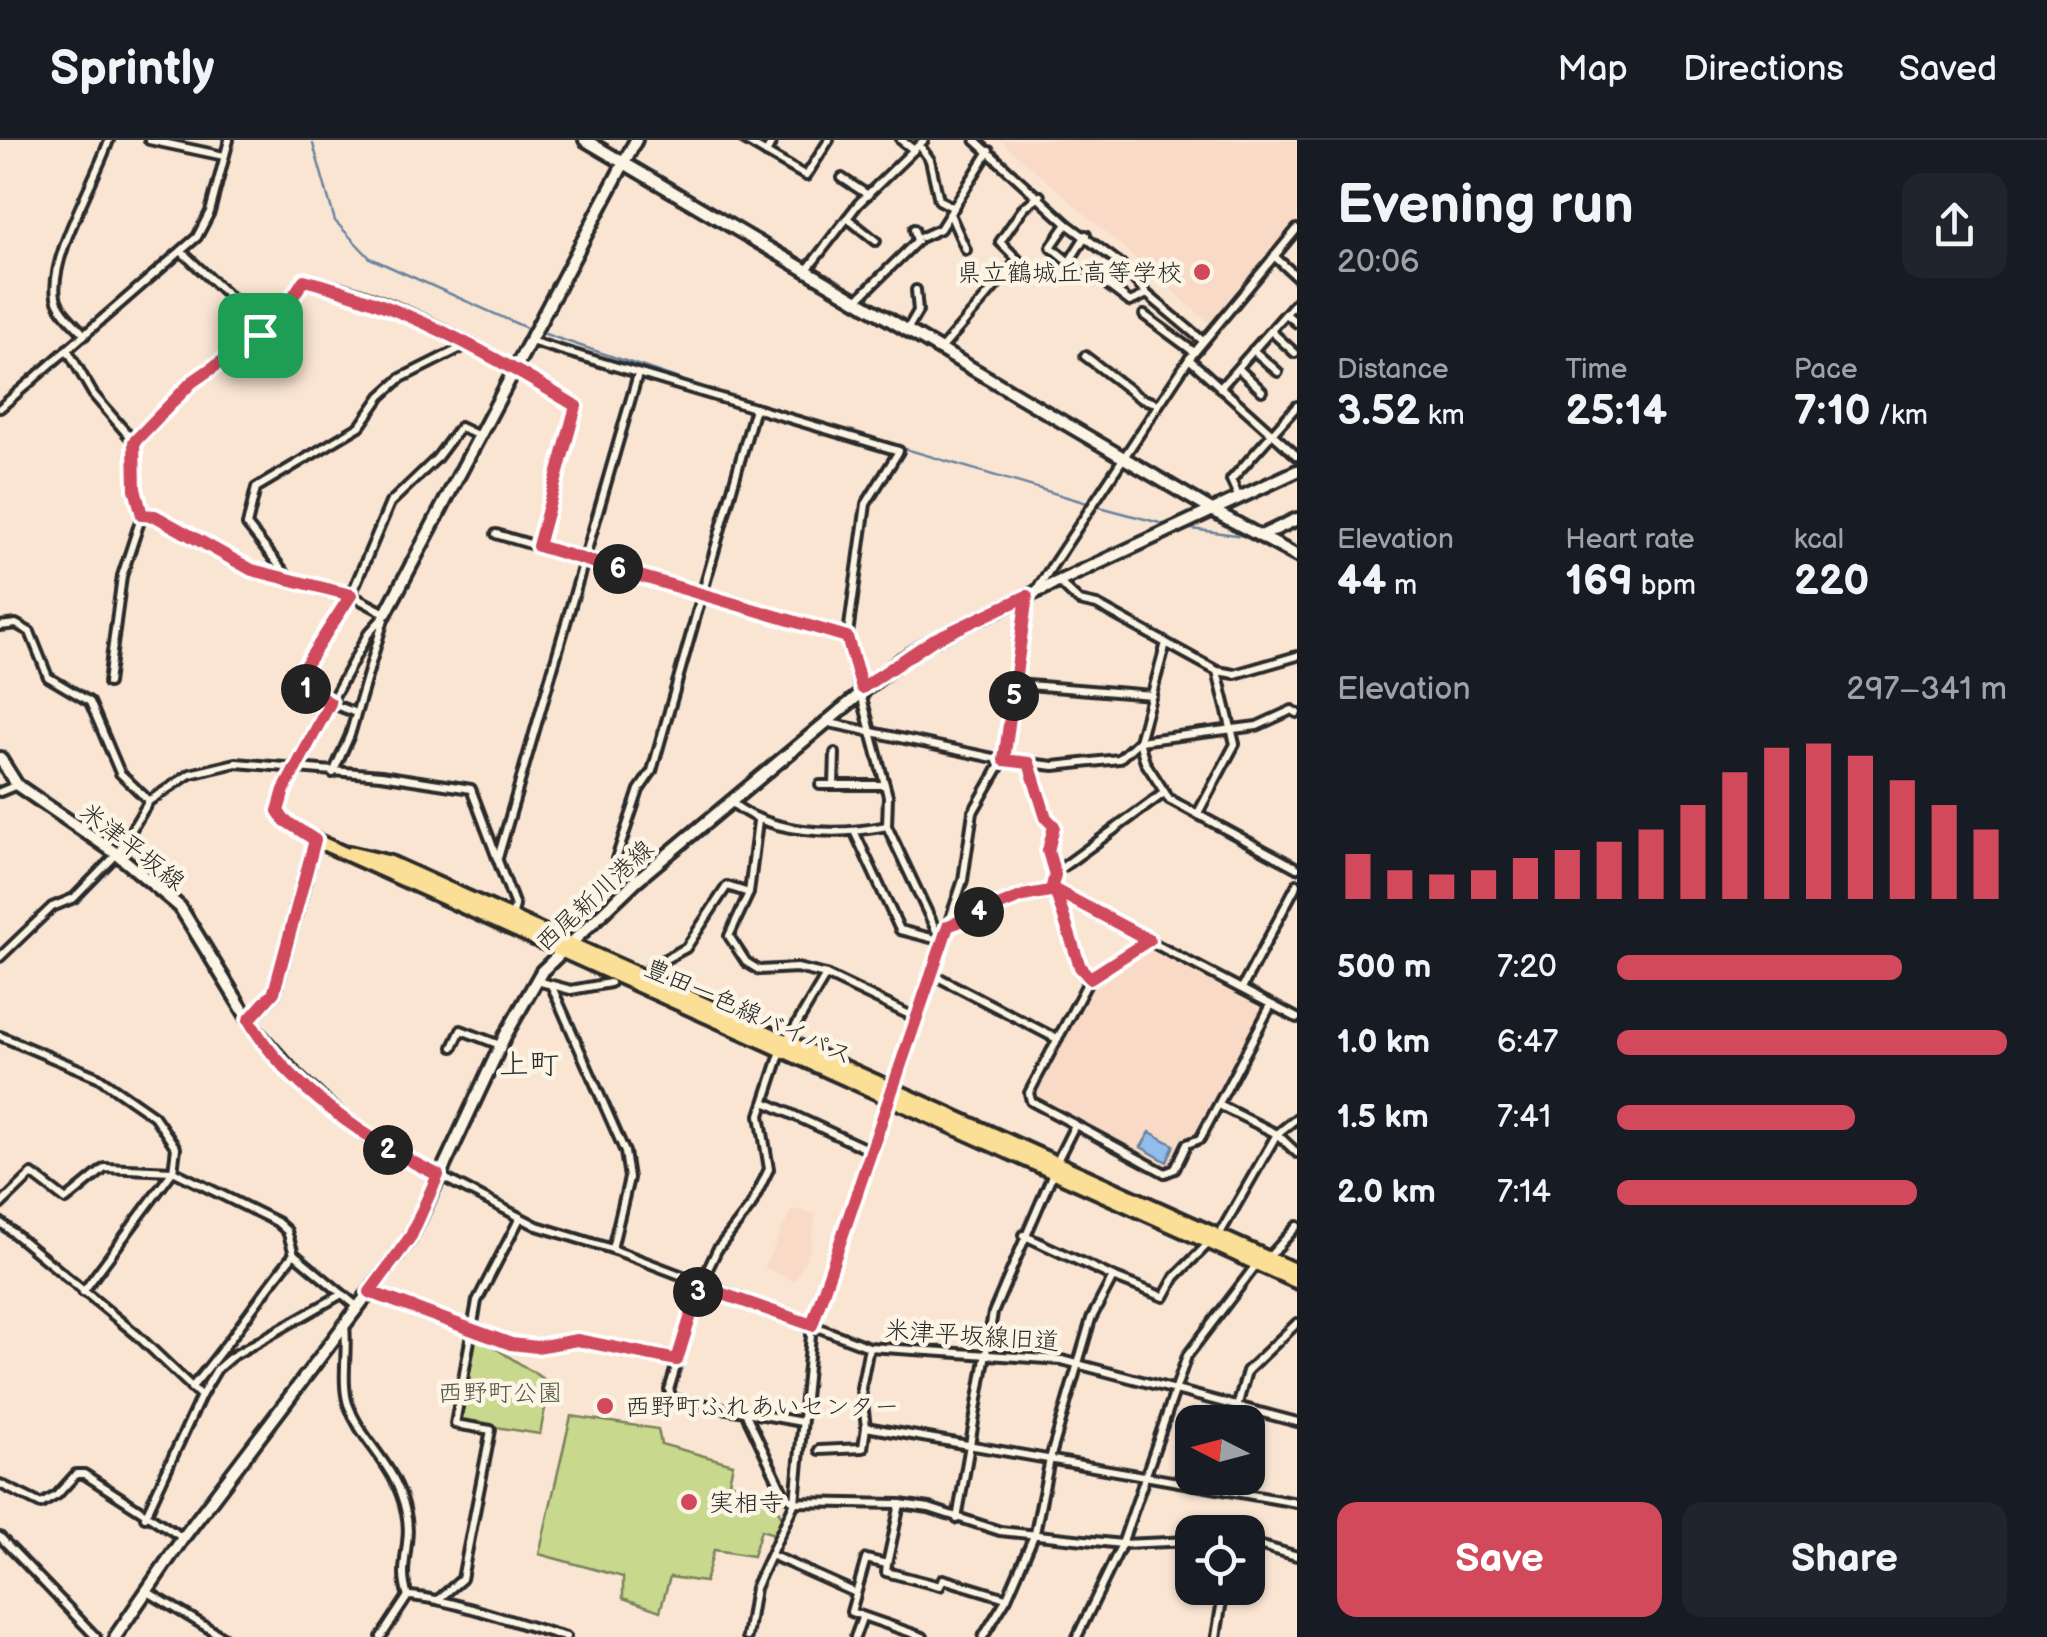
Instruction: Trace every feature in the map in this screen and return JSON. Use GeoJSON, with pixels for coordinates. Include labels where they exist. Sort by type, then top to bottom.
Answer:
{"type":"FeatureCollection","features":[{"type":"Feature","properties":{"kind":"main road"},"geometry":{"type":"LineString","coordinates":[[585,140],[1212,510],[1297,556]]}},
{"type":"Feature","properties":{"kind":"main road"},"geometry":{"type":"LineString","coordinates":[[386,613],[636,140]]}},
{"type":"Feature","properties":{"kind":"main road","name":"西尾新川港線"},"geometry":{"type":"LineString","coordinates":[[115,1637],[183,1538],[411,1236],[500,1045],[535,981],[564,947],[862,688],[933,640],[1297,471]]}},
{"type":"Feature","properties":{"kind":"main road"},"geometry":{"type":"LineString","coordinates":[[1261,536],[1297,520]]}},
{"type":"Feature","properties":{"kind":"main road","name":"米津平坂線"},"geometry":{"type":"LineString","coordinates":[[0,758],[17,785],[117,854],[180,907],[249,1020]]}},
{"type":"Feature","properties":{"kind":"main road"},"geometry":{"type":"LineString","coordinates":[[249,1020],[274,992],[315,840]]}},
{"type":"Feature","properties":{"kind":"main road","name":"豊田一色線バイパス"},"geometry":{"type":"LineString","coordinates":[[315,840],[892,1092],[1262,1261],[1297,1282]]}},
{"type":"Feature","properties":{"kind":"main road","name":"豊田一色線バイパス"},"geometry":{"type":"LineString","coordinates":[[346,853],[360,852],[389,862],[512,917],[564,947],[644,976],[785,1045]]}},
{"type":"Feature","properties":{"kind":"main road","name":"豊田一色線バイパス"},"geometry":{"type":"LineString","coordinates":[[1262,1261],[1297,1271]]}},
{"type":"Feature","properties":{"kind":"street"},"geometry":{"type":"LineString","coordinates":[[85,335],[59,306],[57,262],[94,184],[109,140]]}},
{"type":"Feature","properties":{"kind":"street"},"geometry":{"type":"LineString","coordinates":[[149,140],[224,156]]}},
{"type":"Feature","properties":{"kind":"street"},"geometry":{"type":"LineString","coordinates":[[0,408],[141,281],[182,252],[204,228],[229,140]]}},
{"type":"Feature","properties":{"kind":"street"},"geometry":{"type":"LineString","coordinates":[[744,140],[806,176],[829,140]]}},
{"type":"Feature","properties":{"kind":"street"},"geometry":{"type":"LineString","coordinates":[[766,152],[773,140]]}},
{"type":"Feature","properties":{"kind":"street"},"geometry":{"type":"LineString","coordinates":[[901,140],[919,145],[930,160],[939,200],[952,211],[966,250]]}},
{"type":"Feature","properties":{"kind":"street"},"geometry":{"type":"LineString","coordinates":[[975,140],[1067,224],[1121,264],[1147,294],[1203,341]]}},
{"type":"Feature","properties":{"kind":"street"},"geometry":{"type":"LineString","coordinates":[[806,272],[868,194],[919,145]]}},
{"type":"Feature","properties":{"kind":"street"},"geometry":{"type":"LineString","coordinates":[[922,236],[940,230],[988,152]]}},
{"type":"Feature","properties":{"kind":"street"},"geometry":{"type":"LineString","coordinates":[[842,178],[868,194]]}},
{"type":"Feature","properties":{"kind":"street"},"geometry":{"type":"LineString","coordinates":[[940,350],[1018,260],[1000,242],[1024,207],[1040,196]]}},
{"type":"Feature","properties":{"kind":"street"},"geometry":{"type":"LineString","coordinates":[[847,218],[876,241]]}},
{"type":"Feature","properties":{"kind":"street"},"geometry":{"type":"LineString","coordinates":[[1067,224],[1051,247],[1069,262],[1086,236]]}},
{"type":"Feature","properties":{"kind":"street"},"geometry":{"type":"LineString","coordinates":[[856,300],[917,240],[914,229]]}},
{"type":"Feature","properties":{"kind":"street"},"geometry":{"type":"LineString","coordinates":[[746,1637],[756,1588],[794,1502],[812,1325],[963,880],[974,812],[1004,760],[1031,594],[1191,356],[1297,229]]}},
{"type":"Feature","properties":{"kind":"street"},"geometry":{"type":"LineString","coordinates":[[182,252],[230,298],[260,335]]}},
{"type":"Feature","properties":{"kind":"street"},"geometry":{"type":"LineString","coordinates":[[1274,256],[1297,276]]}},
{"type":"Feature","properties":{"kind":"street"},"geometry":{"type":"LineString","coordinates":[[1089,272],[1130,302],[1147,294]]}},
{"type":"Feature","properties":{"kind":"street"},"geometry":{"type":"LineString","coordinates":[[134,442],[192,382],[274,325],[304,280],[398,310],[469,344],[576,406],[538,546]]}},
{"type":"Feature","properties":{"kind":"street"},"geometry":{"type":"LineString","coordinates":[[907,331],[918,312],[916,290]]}},
{"type":"Feature","properties":{"kind":"street"},"geometry":{"type":"LineString","coordinates":[[1220,388],[1297,301]]}},
{"type":"Feature","properties":{"kind":"street"},"geometry":{"type":"LineString","coordinates":[[1286,314],[1297,323]]}},
{"type":"Feature","properties":{"kind":"street"},"geometry":{"type":"LineString","coordinates":[[1144,315],[1297,456]]}},
{"type":"Feature","properties":{"kind":"street"},"geometry":{"type":"LineString","coordinates":[[1271,331],[1295,353]]}},
{"type":"Feature","properties":{"kind":"street"},"geometry":{"type":"LineString","coordinates":[[533,334],[638,374],[899,451],[866,504],[847,637],[885,786],[886,826],[940,940]]}},
{"type":"Feature","properties":{"kind":"street"},"geometry":{"type":"LineString","coordinates":[[283,578],[284,572],[247,525],[256,488],[360,426],[381,396],[402,378],[469,344]]}},
{"type":"Feature","properties":{"kind":"street"},"geometry":{"type":"LineString","coordinates":[[66,350],[93,394],[134,442],[135,489],[142,515],[122,576],[108,683]]}},
{"type":"Feature","properties":{"kind":"street"},"geometry":{"type":"LineString","coordinates":[[1254,350],[1278,372]]}},
{"type":"Feature","properties":{"kind":"street"},"geometry":{"type":"LineString","coordinates":[[1085,356],[1140,398],[1159,404]]}},
{"type":"Feature","properties":{"kind":"street"},"geometry":{"type":"LineString","coordinates":[[1238,368],[1262,390]]}},
{"type":"Feature","properties":{"kind":"street"},"geometry":{"type":"LineString","coordinates":[[498,860],[638,374]]}},
{"type":"Feature","properties":{"kind":"street"},"geometry":{"type":"LineString","coordinates":[[1240,498],[1232,480],[1297,406]]}},
{"type":"Feature","properties":{"kind":"street"},"geometry":{"type":"LineString","coordinates":[[637,880],[616,860],[639,790],[652,771],[755,408]]}},
{"type":"Feature","properties":{"kind":"street"},"geometry":{"type":"LineString","coordinates":[[356,714],[295,681],[351,595],[390,503],[436,459],[460,427],[479,436]]}},
{"type":"Feature","properties":{"kind":"street"},"geometry":{"type":"LineString","coordinates":[[142,515],[155,516],[252,570],[351,595],[386,613]]}},
{"type":"Feature","properties":{"kind":"street"},"geometry":{"type":"LineString","coordinates":[[496,534],[847,637]]}},
{"type":"Feature","properties":{"kind":"street"},"geometry":{"type":"LineString","coordinates":[[1059,582],[1079,601],[1097,605],[1217,671],[1235,674],[1297,656]]}},
{"type":"Feature","properties":{"kind":"street"},"geometry":{"type":"LineString","coordinates":[[315,840],[284,820],[278,811],[295,768],[330,703],[368,634],[386,613]]}},
{"type":"Feature","properties":{"kind":"street"},"geometry":{"type":"LineString","coordinates":[[333,773],[356,714],[386,613]]}},
{"type":"Feature","properties":{"kind":"street"},"geometry":{"type":"LineString","coordinates":[[0,626],[16,624],[30,632],[48,677],[90,702],[120,773],[148,801]]}},
{"type":"Feature","properties":{"kind":"street"},"geometry":{"type":"LineString","coordinates":[[825,722],[1004,760],[1054,766],[1119,759],[1139,740],[1166,643]]}},
{"type":"Feature","properties":{"kind":"street"},"geometry":{"type":"LineString","coordinates":[[1198,813],[1236,744],[1217,671]]}},
{"type":"Feature","properties":{"kind":"street"},"geometry":{"type":"LineString","coordinates":[[1016,684],[1152,694]]}},
{"type":"Feature","properties":{"kind":"street"},"geometry":{"type":"LineString","coordinates":[[1139,740],[1257,726],[1292,710],[1297,713]]}},
{"type":"Feature","properties":{"kind":"street"},"geometry":{"type":"LineString","coordinates":[[1139,740],[1164,793],[1297,868]]}},
{"type":"Feature","properties":{"kind":"street"},"geometry":{"type":"LineString","coordinates":[[834,785],[835,753]]}},
{"type":"Feature","properties":{"kind":"street"},"geometry":{"type":"LineString","coordinates":[[0,956],[52,907],[74,898],[117,854],[148,801],[190,774],[236,763],[381,775],[471,790],[514,906],[512,917]]}},
{"type":"Feature","properties":{"kind":"street"},"geometry":{"type":"LineString","coordinates":[[1029,763],[1046,818],[1055,830],[1048,851],[1055,875],[1053,890],[1080,967],[1090,978]]}},
{"type":"Feature","properties":{"kind":"street"},"geometry":{"type":"LineString","coordinates":[[0,792],[17,785]]}},
{"type":"Feature","properties":{"kind":"street"},"geometry":{"type":"LineString","coordinates":[[820,785],[885,786]]}},
{"type":"Feature","properties":{"kind":"street"},"geometry":{"type":"LineString","coordinates":[[1055,875],[1164,793]]}},
{"type":"Feature","properties":{"kind":"street"},"geometry":{"type":"LineString","coordinates":[[731,802],[758,821],[854,833],[886,826]]}},
{"type":"Feature","properties":{"kind":"street"},"geometry":{"type":"LineString","coordinates":[[758,821],[749,893],[729,936],[746,962],[760,970],[797,968],[826,975],[916,1018]]}},
{"type":"Feature","properties":{"kind":"street"},"geometry":{"type":"LineString","coordinates":[[854,833],[900,930],[940,940]]}},
{"type":"Feature","properties":{"kind":"street"},"geometry":{"type":"LineString","coordinates":[[1242,988],[1297,884]]}},
{"type":"Feature","properties":{"kind":"street"},"geometry":{"type":"LineString","coordinates":[[644,976],[652,966],[686,948],[727,886],[749,893]]}},
{"type":"Feature","properties":{"kind":"street"},"geometry":{"type":"LineString","coordinates":[[948,926],[1023,896],[1053,890],[1297,1018]]}},
{"type":"Feature","properties":{"kind":"street"},"geometry":{"type":"LineString","coordinates":[[1149,940],[1090,978],[1029,1092],[1030,1101],[1165,1173],[1175,1169],[1187,1144],[1200,1139],[1271,1004]]}},
{"type":"Feature","properties":{"kind":"street"},"geometry":{"type":"LineString","coordinates":[[930,973],[1057,1039]]}},
{"type":"Feature","properties":{"kind":"street"},"geometry":{"type":"LineString","coordinates":[[802,1422],[673,1399],[669,1390],[700,1286],[716,1250],[751,1206],[769,1169],[760,1115],[785,1045],[826,975]]}},
{"type":"Feature","properties":{"kind":"street"},"geometry":{"type":"LineString","coordinates":[[535,981],[582,990],[610,983]]}},
{"type":"Feature","properties":{"kind":"street"},"geometry":{"type":"LineString","coordinates":[[552,987],[624,1152],[630,1178],[612,1249]]}},
{"type":"Feature","properties":{"kind":"street","name":"米津平坂線旧道"},"geometry":{"type":"LineString","coordinates":[[249,1020],[265,1042],[353,1127],[520,1218],[868,1347],[1080,1364],[1230,1405]]}},
{"type":"Feature","properties":{"kind":"street"},"geometry":{"type":"LineString","coordinates":[[454,1047],[461,1030],[500,1045]]}},
{"type":"Feature","properties":{"kind":"street"},"geometry":{"type":"LineString","coordinates":[[2,1041],[52,1055],[98,1077],[146,1110],[166,1130],[176,1148],[173,1171],[83,1292]]}},
{"type":"Feature","properties":{"kind":"street"},"geometry":{"type":"LineString","coordinates":[[765,1102],[871,1151]]}},
{"type":"Feature","properties":{"kind":"street"},"geometry":{"type":"LineString","coordinates":[[1219,1105],[1277,1134],[1297,1153]]}},
{"type":"Feature","properties":{"kind":"street"},"geometry":{"type":"LineString","coordinates":[[1023,1235],[1164,1296],[1175,1278],[1214,1240],[1277,1134],[1297,1118]]}},
{"type":"Feature","properties":{"kind":"street"},"geometry":{"type":"LineString","coordinates":[[957,1519],[993,1313],[1023,1235],[1076,1125]]}},
{"type":"Feature","properties":{"kind":"street"},"geometry":{"type":"LineString","coordinates":[[0,1206],[32,1174],[66,1200],[104,1168],[173,1171],[277,1222],[287,1232],[294,1254],[359,1308]]}},
{"type":"Feature","properties":{"kind":"street"},"geometry":{"type":"LineString","coordinates":[[440,1598],[462,1579],[492,1430],[455,1424],[470,1328],[477,1300],[520,1218]]}},
{"type":"Feature","properties":{"kind":"street"},"geometry":{"type":"LineString","coordinates":[[0,1222],[201,1396]]}},
{"type":"Feature","properties":{"kind":"street"},"geometry":{"type":"LineString","coordinates":[[1077,1637],[1122,1544],[1187,1356],[1262,1261],[1297,1226]]}},
{"type":"Feature","properties":{"kind":"street"},"geometry":{"type":"LineString","coordinates":[[191,1388],[294,1254]]}},
{"type":"Feature","properties":{"kind":"street"},"geometry":{"type":"LineString","coordinates":[[983,1637],[1007,1598],[1035,1534],[1050,1458],[1091,1319],[1113,1276]]}},
{"type":"Feature","properties":{"kind":"street"},"geometry":{"type":"LineString","coordinates":[[370,1292],[511,1344],[537,1347],[577,1340],[677,1360]]}},
{"type":"Feature","properties":{"kind":"street"},"geometry":{"type":"LineString","coordinates":[[145,1516],[217,1369],[231,1357],[342,1294]]}},
{"type":"Feature","properties":{"kind":"street"},"geometry":{"type":"LineString","coordinates":[[1238,1405],[1247,1371],[1297,1323]]}},
{"type":"Feature","properties":{"kind":"street"},"geometry":{"type":"LineString","coordinates":[[345,1326],[348,1402],[395,1474],[407,1516],[407,1546],[400,1572],[408,1596]]}},
{"type":"Feature","properties":{"kind":"street"},"geometry":{"type":"LineString","coordinates":[[819,1450],[863,1448],[866,1426],[861,1388],[868,1347]]}},
{"type":"Feature","properties":{"kind":"street"},"geometry":{"type":"LineString","coordinates":[[744,1412],[784,1494],[794,1502],[818,1499],[900,1504],[1000,1532],[1122,1544],[1175,1542]]}},
{"type":"Feature","properties":{"kind":"street","name":"米津平坂線旧道"},"geometry":{"type":"LineString","coordinates":[[1265,1414],[1297,1422]]}},
{"type":"Feature","properties":{"kind":"street"},"geometry":{"type":"LineString","coordinates":[[866,1426],[1297,1503]]}},
{"type":"Feature","properties":{"kind":"street"},"geometry":{"type":"LineString","coordinates":[[0,1484],[40,1504],[57,1495],[76,1474],[84,1474],[183,1538]]}},
{"type":"Feature","properties":{"kind":"street"},"geometry":{"type":"LineString","coordinates":[[900,1504],[886,1572],[940,1586],[943,1580],[1007,1598]]}},
{"type":"Feature","properties":{"kind":"street"},"geometry":{"type":"LineString","coordinates":[[0,1537],[96,1637]]}},
{"type":"Feature","properties":{"kind":"street"},"geometry":{"type":"LineString","coordinates":[[1265,1547],[1297,1556]]}},
{"type":"Feature","properties":{"kind":"street"},"geometry":{"type":"LineString","coordinates":[[771,1555],[856,1592]]}},
{"type":"Feature","properties":{"kind":"street"},"geometry":{"type":"LineString","coordinates":[[887,1562],[866,1560],[850,1612],[923,1637]]}},
{"type":"Feature","properties":{"kind":"street"},"geometry":{"type":"LineString","coordinates":[[148,1592],[223,1637]]}},
{"type":"Feature","properties":{"kind":"street"},"geometry":{"type":"LineString","coordinates":[[408,1596],[440,1598],[494,1619],[566,1637]]}},
{"type":"Feature","properties":{"kind":"street"},"geometry":{"type":"LineString","coordinates":[[381,1637],[408,1596]]}},
{"type":"Feature","properties":{"kind":"street"},"geometry":{"type":"LineString","coordinates":[[1216,1637],[1221,1605]]}},
{"type":"Feature","properties":{"kind":"street"},"geometry":{"type":"LineString","coordinates":[[855,1637],[862,1618]]}},
{"type":"Feature","properties":{"kind":"shaded area","name":"県立鶴城丘高等学校"},"geometry":{"type":"Polygon","coordinates":[[[1000,140],[1297,140],[1297,221],[1209,323],[1000,140]]]}},
{"type":"Feature","properties":{"kind":"shaded area"},"geometry":{"type":"Polygon","coordinates":[[[1155,949],[1264,1010],[1195,1137],[1185,1142],[1166,1170],[1034,1099],[1033,1093],[1095,982],[1155,949]]]}},
{"type":"Feature","properties":{"kind":"shaded area"},"geometry":{"type":"Polygon","coordinates":[[[792,1209],[816,1214],[810,1251],[794,1281],[764,1267],[792,1209]]]}},
{"type":"Feature","properties":{"kind":"green space","name":"西野町公園"},"geometry":{"type":"Polygon","coordinates":[[[475,1335],[550,1383],[540,1434],[464,1422],[458,1415],[475,1335]]]}},
{"type":"Feature","properties":{"kind":"green space"},"geometry":{"type":"Polygon","coordinates":[[[571,1416],[658,1429],[661,1444],[733,1464],[729,1482],[768,1495],[783,1518],[781,1536],[761,1530],[753,1556],[714,1550],[705,1582],[670,1577],[660,1611],[623,1598],[623,1577],[539,1554],[571,1416]]]}},
{"type":"Feature","properties":{"kind":"water"},"geometry":{"type":"Polygon","coordinates":[[[1150,1132],[1174,1145],[1167,1162],[1141,1147],[1150,1132]]]}},
{"type":"Feature","properties":{"kind":"waterway"},"geometry":{"type":"LineString","coordinates":[[313,144],[335,221],[370,258],[531,330]]}},
{"type":"Feature","properties":{"kind":"waterway"},"geometry":{"type":"LineString","coordinates":[[539,332],[748,402],[1087,503]]}},
{"type":"Feature","properties":{"kind":"waterway"},"geometry":{"type":"LineString","coordinates":[[1100,507],[1171,526]]}},
{"type":"Feature","properties":{"kind":"waterway"},"geometry":{"type":"LineString","coordinates":[[1184,528],[1251,537]]}},
{"type":"Feature","properties":{"kind":"place","name":"県立鶴城丘高等学校"},"geometry":{"type":"Point","coordinates":[1202,272]}},
{"type":"Feature","properties":{"kind":"place","name":"西野町ふれあいセンター"},"geometry":{"type":"Point","coordinates":[605,1406]}},
{"type":"Feature","properties":{"kind":"place","name":"実相寺"},"geometry":{"type":"Point","coordinates":[689,1502]}},
{"type":"Feature","properties":{"kind":"district","name":"上町"},"geometry":{"type":"Point","coordinates":[529,1064]}},
{"type":"Feature","properties":{"kind":"route"},"geometry":{"type":"LineString","coordinates":[[260,335],[192,382],[134,442],[135,489],[142,515],[155,516],[252,570],[351,595],[295,681],[330,703],[284,790],[278,811],[284,820],[315,840],[274,992],[249,1020],[265,1042],[367,1138],[438,1175],[411,1236],[370,1292],[434,1312],[511,1344],[537,1347],[594,1341],[677,1360],[700,1286],[812,1325],[940,940],[948,926],[957,926],[971,915],[1023,896],[1055,890],[1149,940],[1090,978],[1080,967],[1055,890],[1051,890],[1055,875],[1048,851],[1054,826],[1046,818],[1029,763],[1004,760],[1027,596],[933,640],[862,688],[847,637],[538,546],[576,406],[549,389],[434,324],[304,280],[274,325],[260,335]]}}]}
